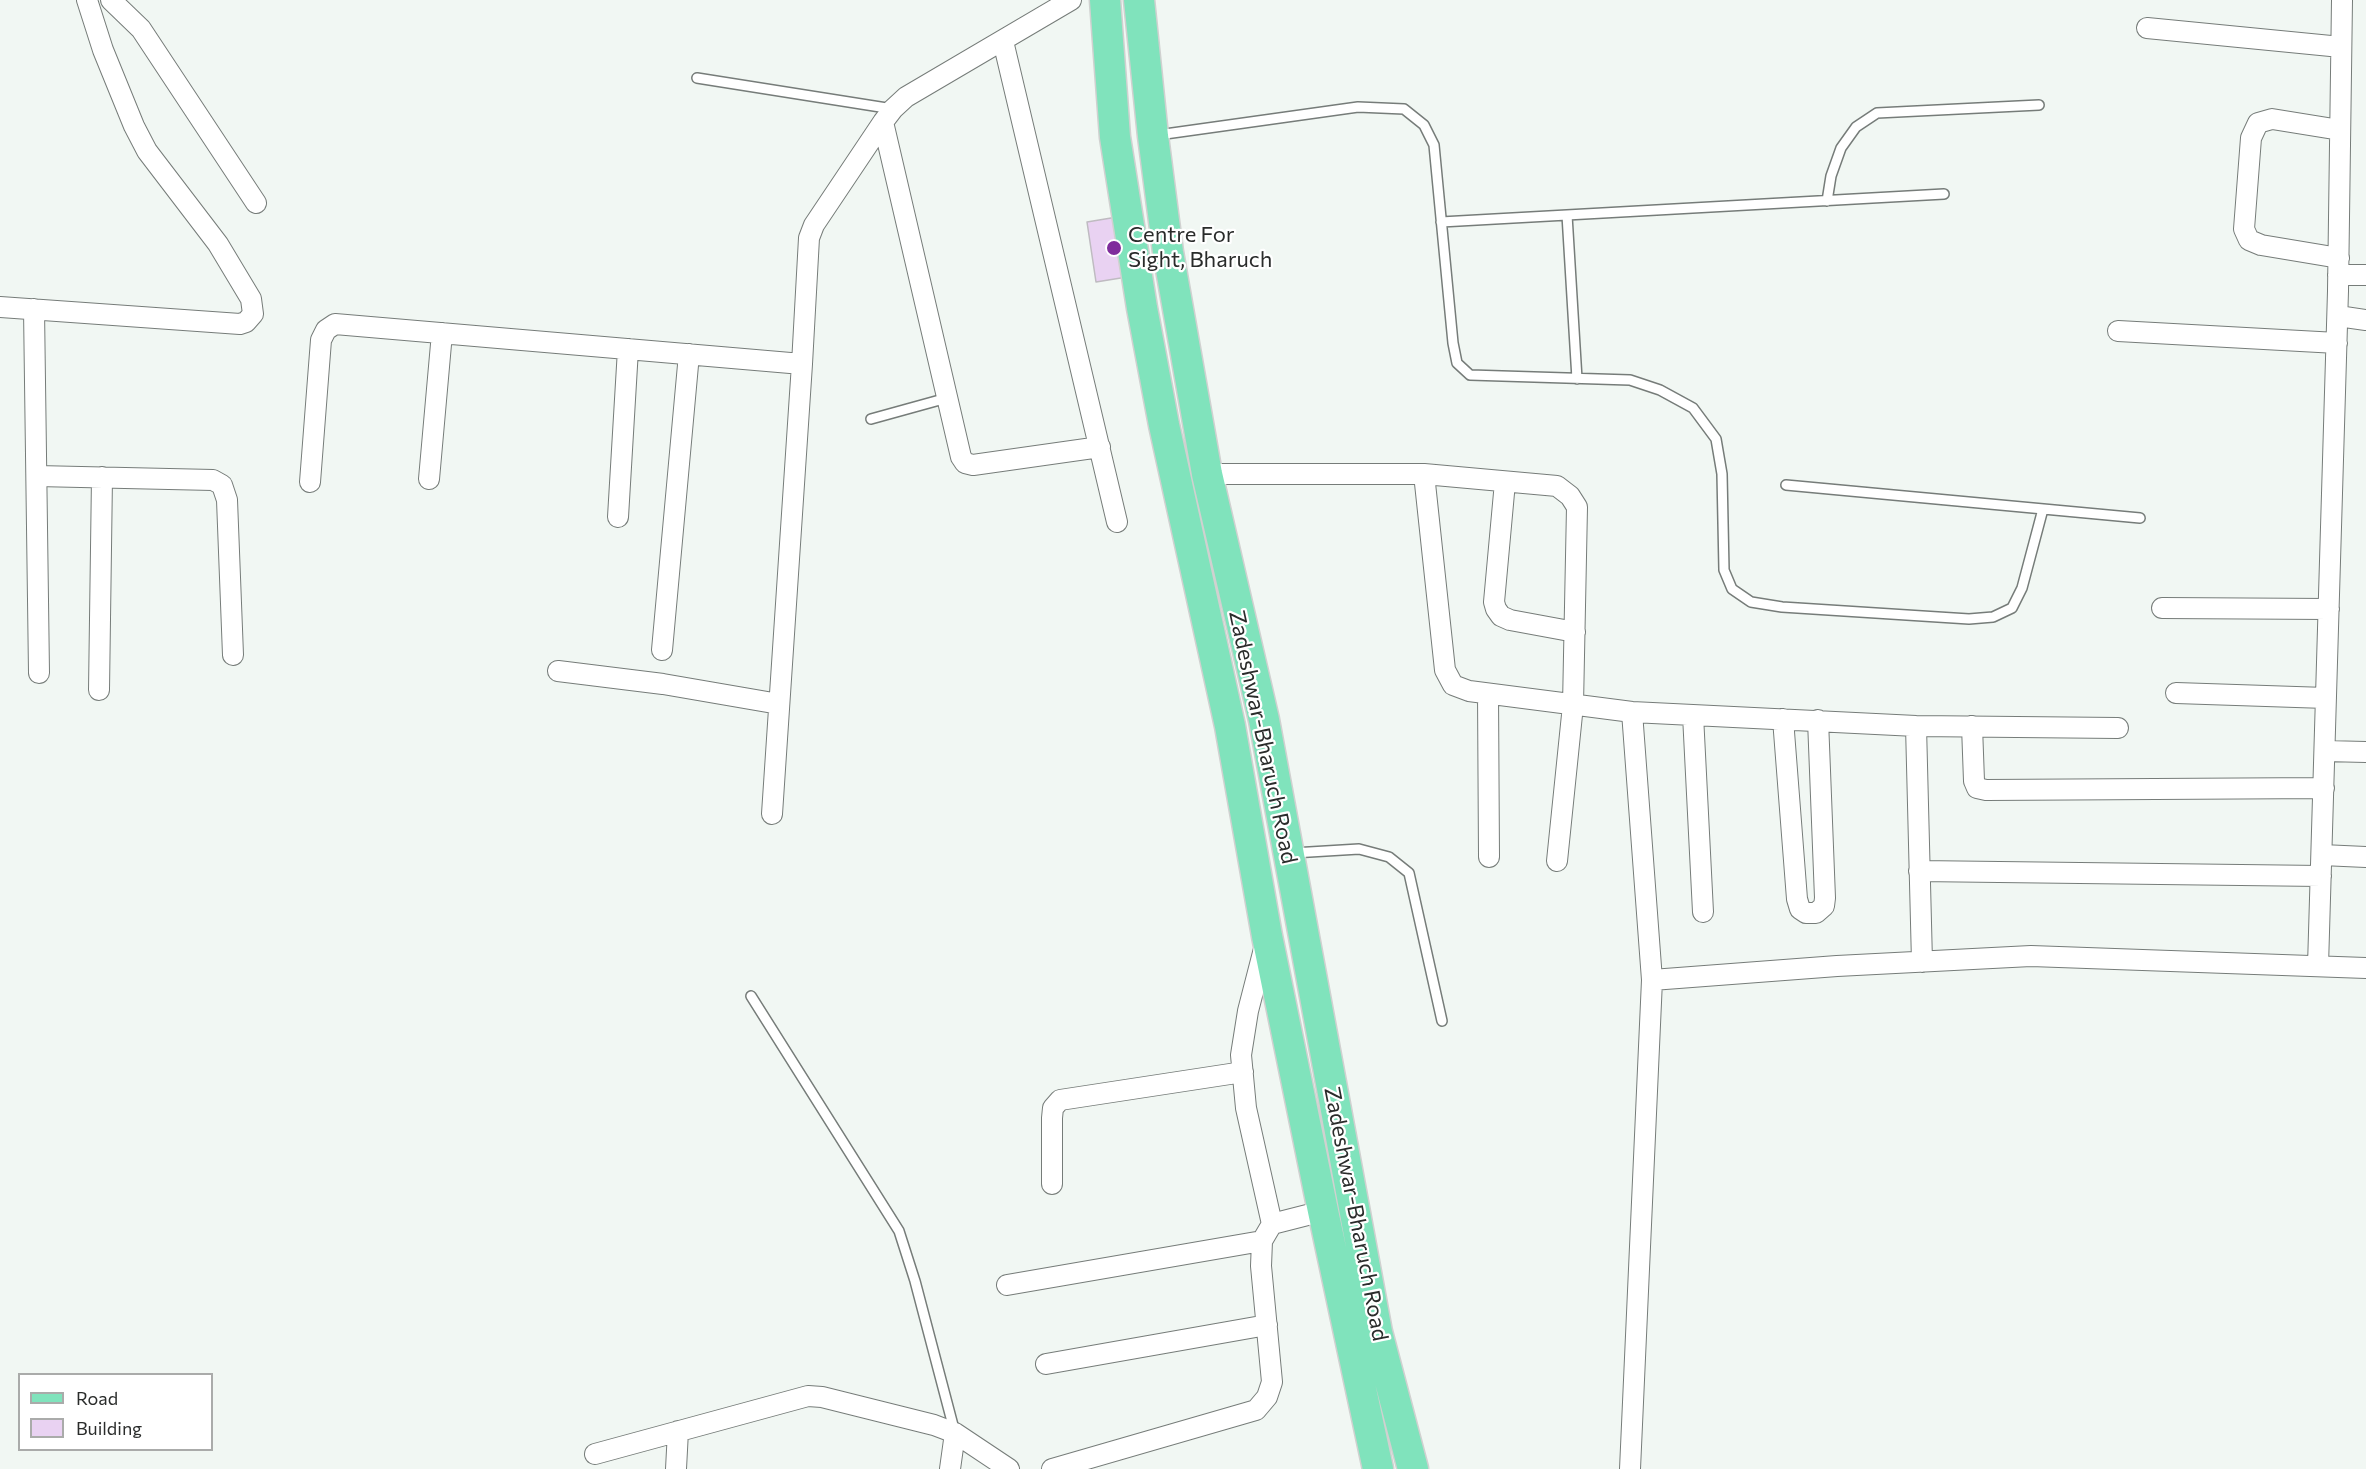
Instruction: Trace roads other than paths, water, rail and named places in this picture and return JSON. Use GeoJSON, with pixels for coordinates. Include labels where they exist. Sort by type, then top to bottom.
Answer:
{"type":"FeatureCollection","features":[{"type":"Feature","properties":{"kind":"main road","name":"Zadeshwar-Bharuch Road"},"geometry":{"type":"LineString","coordinates":[[1105,0],[1115,137],[1142,308],[1164,425],[1230,726],[1267,936],[1378,1469]]}},
{"type":"Feature","properties":{"kind":"main road","name":"Zadeshwar-Bharuch Road"},"geometry":{"type":"LineString","coordinates":[[1139,0],[1168,252],[1207,474],[1264,720],[1377,1332],[1413,1469]]}},
{"type":"Feature","properties":{"kind":"street"},"geometry":{"type":"LineString","coordinates":[[0,307],[240,324],[246,322],[253,314],[251,299],[218,244],[147,151],[134,126],[103,50],[87,0]]}},
{"type":"Feature","properties":{"kind":"street"},"geometry":{"type":"LineString","coordinates":[[111,0],[141,30],[256,203]]}},
{"type":"Feature","properties":{"kind":"street"},"geometry":{"type":"LineString","coordinates":[[2318,966],[2338,316],[2342,0]]}},
{"type":"Feature","properties":{"kind":"street"},"geometry":{"type":"LineString","coordinates":[[772,814],[809,238],[814,225],[888,116],[906,98],[1064,2]]}},
{"type":"Feature","properties":{"kind":"street"},"geometry":{"type":"LineString","coordinates":[[2147,28],[2341,47]]}},
{"type":"Feature","properties":{"kind":"street"},"geometry":{"type":"LineString","coordinates":[[1003,41],[1117,522]]}},
{"type":"Feature","properties":{"kind":"street"},"geometry":{"type":"LineString","coordinates":[[888,116],[961,457],[965,463],[973,465],[1100,447]]}},
{"type":"Feature","properties":{"kind":"street"},"geometry":{"type":"LineString","coordinates":[[2340,130],[2272,119],[2258,123],[2251,138],[2244,229],[2249,240],[2261,245],[2366,275]]}},
{"type":"Feature","properties":{"kind":"street"},"geometry":{"type":"LineString","coordinates":[[34,309],[39,674]]}},
{"type":"Feature","properties":{"kind":"street"},"geometry":{"type":"LineString","coordinates":[[2338,316],[2366,320]]}},
{"type":"Feature","properties":{"kind":"street"},"geometry":{"type":"LineString","coordinates":[[310,482],[321,340],[326,330],[335,324],[802,364]]}},
{"type":"Feature","properties":{"kind":"street"},"geometry":{"type":"LineString","coordinates":[[2118,331],[2337,343]]}},
{"type":"Feature","properties":{"kind":"street"},"geometry":{"type":"LineString","coordinates":[[429,479],[442,333]]}},
{"type":"Feature","properties":{"kind":"street"},"geometry":{"type":"LineString","coordinates":[[618,516],[628,349]]}},
{"type":"Feature","properties":{"kind":"street"},"geometry":{"type":"LineString","coordinates":[[662,650],[689,354]]}},
{"type":"Feature","properties":{"kind":"street"},"geometry":{"type":"LineString","coordinates":[[1207,474],[1424,474],[1557,486],[1570,496],[1577,507],[1573,705],[1557,861]]}},
{"type":"Feature","properties":{"kind":"street"},"geometry":{"type":"LineString","coordinates":[[1424,474],[1445,670],[1453,685],[1469,692],[1632,712],[1916,726],[2118,728]]}},
{"type":"Feature","properties":{"kind":"street"},"geometry":{"type":"LineString","coordinates":[[37,476],[213,480],[222,485],[227,500],[233,655]]}},
{"type":"Feature","properties":{"kind":"street"},"geometry":{"type":"LineString","coordinates":[[99,690],[102,477]]}},
{"type":"Feature","properties":{"kind":"street"},"geometry":{"type":"LineString","coordinates":[[1505,482],[1494,602],[1496,609],[1501,616],[1510,620],[1575,632]]}},
{"type":"Feature","properties":{"kind":"street"},"geometry":{"type":"LineString","coordinates":[[2162,608],[2329,609]]}},
{"type":"Feature","properties":{"kind":"street"},"geometry":{"type":"LineString","coordinates":[[558,671],[663,684],[779,704]]}},
{"type":"Feature","properties":{"kind":"street"},"geometry":{"type":"LineString","coordinates":[[2175,693],[2326,698]]}},
{"type":"Feature","properties":{"kind":"street"},"geometry":{"type":"LineString","coordinates":[[1488,694],[1489,857]]}},
{"type":"Feature","properties":{"kind":"street"},"geometry":{"type":"LineString","coordinates":[[1630,1469],[1652,980],[1632,712]]}},
{"type":"Feature","properties":{"kind":"street"},"geometry":{"type":"LineString","coordinates":[[1693,715],[1703,912]]}},
{"type":"Feature","properties":{"kind":"street"},"geometry":{"type":"LineString","coordinates":[[1783,719],[1797,899],[1800,909],[1806,913],[1816,913],[1824,906],[1825,898],[1818,720]]}},
{"type":"Feature","properties":{"kind":"street"},"geometry":{"type":"LineString","coordinates":[[1916,726],[1922,962]]}},
{"type":"Feature","properties":{"kind":"street"},"geometry":{"type":"LineString","coordinates":[[1972,726],[1974,781],[1977,788],[1986,790],[2324,788]]}},
{"type":"Feature","properties":{"kind":"street"},"geometry":{"type":"LineString","coordinates":[[2325,751],[2366,752]]}},
{"type":"Feature","properties":{"kind":"street"},"geometry":{"type":"LineString","coordinates":[[2322,855],[2366,857]]}},
{"type":"Feature","properties":{"kind":"street"},"geometry":{"type":"LineString","coordinates":[[1919,871],[2321,876]]}},
{"type":"Feature","properties":{"kind":"street"},"geometry":{"type":"LineString","coordinates":[[1052,1469],[1075,1466],[1256,1410],[1267,1397],[1272,1382],[1261,1266],[1262,1241],[1272,1224],[1246,1108],[1241,1055],[1248,1011],[1267,936]]}},
{"type":"Feature","properties":{"kind":"street"},"geometry":{"type":"LineString","coordinates":[[1652,980],[2031,956],[2366,968]]}},
{"type":"Feature","properties":{"kind":"street"},"geometry":{"type":"LineString","coordinates":[[1052,1184],[1052,1118],[1053,1108],[1060,1101],[1243,1072]]}},
{"type":"Feature","properties":{"kind":"street"},"geometry":{"type":"LineString","coordinates":[[1272,1224],[1323,1211]]}},
{"type":"Feature","properties":{"kind":"street"},"geometry":{"type":"LineString","coordinates":[[1007,1286],[1262,1241]]}},
{"type":"Feature","properties":{"kind":"street"},"geometry":{"type":"LineString","coordinates":[[1046,1364],[1267,1325]]}},
{"type":"Feature","properties":{"kind":"street"},"geometry":{"type":"LineString","coordinates":[[595,1454],[808,1396],[923,1422],[955,1432],[1009,1469]]}},
{"type":"Feature","properties":{"kind":"street"},"geometry":{"type":"LineString","coordinates":[[676,1469],[678,1431]]}},
{"type":"Feature","properties":{"kind":"street"},"geometry":{"type":"LineString","coordinates":[[950,1469],[955,1432]]}},
{"type":"Feature","properties":{"kind":"lane"},"geometry":{"type":"LineString","coordinates":[[696,78],[888,116]]}},
{"type":"Feature","properties":{"kind":"lane"},"geometry":{"type":"LineString","coordinates":[[1827,201],[1831,176],[1841,148],[1856,127],[1877,113],[2039,105]]}},
{"type":"Feature","properties":{"kind":"lane"},"geometry":{"type":"LineString","coordinates":[[1153,136],[1358,107],[1404,109],[1424,125],[1434,145],[1453,343],[1457,363],[1470,375],[1630,380],[1660,390],[1693,408],[1716,439],[1722,474],[1724,570],[1732,589],[1751,602],[1782,608],[1969,619],[1993,617],[2012,608],[2022,588],[2043,509]]}},
{"type":"Feature","properties":{"kind":"lane"},"geometry":{"type":"LineString","coordinates":[[1441,222],[1944,194]]}},
{"type":"Feature","properties":{"kind":"lane"},"geometry":{"type":"LineString","coordinates":[[1567,215],[1577,379]]}},
{"type":"Feature","properties":{"kind":"lane"},"geometry":{"type":"LineString","coordinates":[[871,419],[947,398]]}},
{"type":"Feature","properties":{"kind":"lane"},"geometry":{"type":"LineString","coordinates":[[1786,485],[2140,518]]}},
{"type":"Feature","properties":{"kind":"lane"},"geometry":{"type":"LineString","coordinates":[[1287,853],[1359,849],[1389,857],[1409,873],[1442,1021]]}},
{"type":"Feature","properties":{"kind":"lane"},"geometry":{"type":"LineString","coordinates":[[751,996],[899,1231],[915,1281],[955,1432]]}},
{"type":"Feature","properties":{"kind":"place","name":"Centre For Sight, Bharuch"},"geometry":{"type":"Point","coordinates":[1114,248]}}]}
